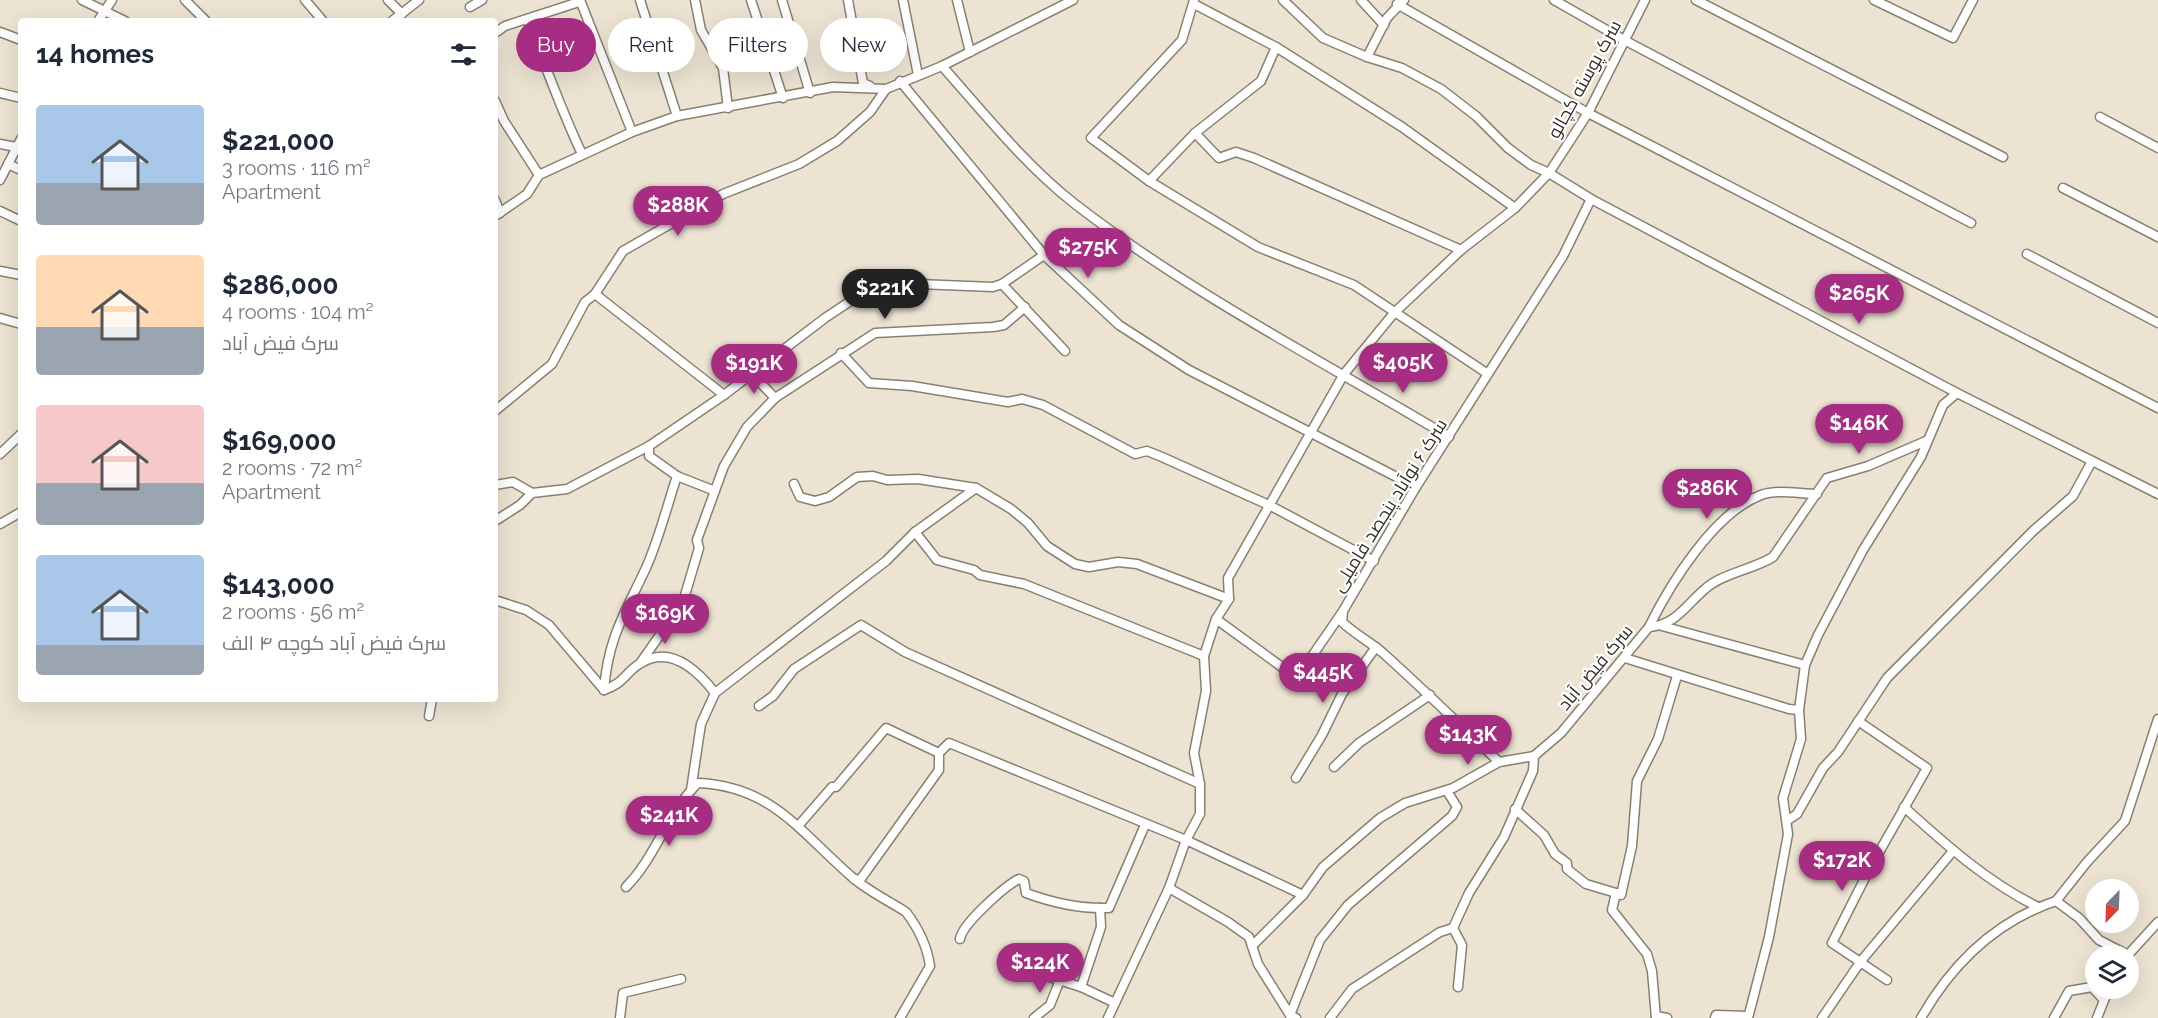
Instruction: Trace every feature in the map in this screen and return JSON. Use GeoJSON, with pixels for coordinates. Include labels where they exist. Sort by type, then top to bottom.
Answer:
{"type":"FeatureCollection","features":[{"type":"Feature","properties":{"kind":"street"},"geometry":{"type":"LineString","coordinates":[[82,0],[120,18]]}},
{"type":"Feature","properties":{"kind":"street"},"geometry":{"type":"LineString","coordinates":[[100,18],[112,0]]}},
{"type":"Feature","properties":{"kind":"street"},"geometry":{"type":"LineString","coordinates":[[305,0],[320,18]]}},
{"type":"Feature","properties":{"kind":"street"},"geometry":{"type":"LineString","coordinates":[[388,0],[402,14]]}},
{"type":"Feature","properties":{"kind":"street"},"geometry":{"type":"LineString","coordinates":[[396,18],[419,0]]}},
{"type":"Feature","properties":{"kind":"street"},"geometry":{"type":"LineString","coordinates":[[470,7],[482,0]]}},
{"type":"Feature","properties":{"kind":"street"},"geometry":{"type":"LineString","coordinates":[[640,0],[677,116]]}},
{"type":"Feature","properties":{"kind":"street"},"geometry":{"type":"LineString","coordinates":[[695,0],[701,30],[723,68],[728,108]]}},
{"type":"Feature","properties":{"kind":"street"},"geometry":{"type":"LineString","coordinates":[[751,0],[783,98]]}},
{"type":"Feature","properties":{"kind":"street"},"geometry":{"type":"LineString","coordinates":[[782,0],[810,93]]}},
{"type":"Feature","properties":{"kind":"street"},"geometry":{"type":"LineString","coordinates":[[848,0],[863,83],[873,87]]}},
{"type":"Feature","properties":{"kind":"street"},"geometry":{"type":"LineString","coordinates":[[903,0],[918,75]]}},
{"type":"Feature","properties":{"kind":"street"},"geometry":{"type":"LineString","coordinates":[[957,0],[970,52]]}},
{"type":"Feature","properties":{"kind":"street"},"geometry":{"type":"LineString","coordinates":[[498,409],[546,370],[585,302],[595,294],[623,251],[677,223],[723,194],[799,164],[837,141],[870,112],[886,89],[900,81],[942,66],[1073,0]]}},
{"type":"Feature","properties":{"kind":"street"},"geometry":{"type":"LineString","coordinates":[[1283,0],[1323,38],[1367,57],[1402,68],[1441,89],[1476,116],[1508,148],[1531,165],[1549,173],[1591,199],[1957,393],[2158,495]]}},
{"type":"Feature","properties":{"kind":"street"},"geometry":{"type":"LineString","coordinates":[[1361,0],[1384,25]]}},
{"type":"Feature","properties":{"kind":"street"},"geometry":{"type":"LineString","coordinates":[[1554,0],[1626,41],[1971,223]]}},
{"type":"Feature","properties":{"kind":"street","name":"سرک پوسته کچالو"},"geometry":{"type":"LineString","coordinates":[[1229,599],[1228,578],[1312,434],[1344,374],[1394,313],[1461,250],[1515,208],[1549,173],[1588,113],[1645,0]]}},
{"type":"Feature","properties":{"kind":"street"},"geometry":{"type":"LineString","coordinates":[[1696,0],[2003,157]]}},
{"type":"Feature","properties":{"kind":"street"},"geometry":{"type":"LineString","coordinates":[[1874,0],[1953,38],[1973,0]]}},
{"type":"Feature","properties":{"kind":"street"},"geometry":{"type":"LineString","coordinates":[[187,1],[203,18]]}},
{"type":"Feature","properties":{"kind":"street"},"geometry":{"type":"LineString","coordinates":[[530,18],[577,1],[632,132]]}},
{"type":"Feature","properties":{"kind":"street"},"geometry":{"type":"LineString","coordinates":[[1488,374],[1354,285],[1258,248],[1149,181],[1091,138],[1182,40],[1194,2],[1276,47],[1401,127],[1515,208]]}},
{"type":"Feature","properties":{"kind":"street"},"geometry":{"type":"LineString","coordinates":[[1367,57],[1384,25],[1400,2],[1588,113],[2158,408]]}},
{"type":"Feature","properties":{"kind":"street"},"geometry":{"type":"LineString","coordinates":[[498,32],[516,24]]}},
{"type":"Feature","properties":{"kind":"street"},"geometry":{"type":"LineString","coordinates":[[0,32],[18,39]]}},
{"type":"Feature","properties":{"kind":"street"},"geometry":{"type":"LineString","coordinates":[[1149,181],[1195,133],[1261,81],[1276,47]]}},
{"type":"Feature","properties":{"kind":"street"},"geometry":{"type":"LineString","coordinates":[[942,66],[1038,171],[1074,203],[1209,296],[1449,437]]}},
{"type":"Feature","properties":{"kind":"street"},"geometry":{"type":"LineString","coordinates":[[549,72],[562,112],[582,154]]}},
{"type":"Feature","properties":{"kind":"street"},"geometry":{"type":"LineString","coordinates":[[900,81],[1044,255],[1119,325],[1189,370],[1416,487]]}},
{"type":"Feature","properties":{"kind":"street"},"geometry":{"type":"LineString","coordinates":[[498,213],[527,194],[539,175],[632,132],[677,116],[834,87],[886,89]]}},
{"type":"Feature","properties":{"kind":"street"},"geometry":{"type":"LineString","coordinates":[[0,93],[18,97]]}},
{"type":"Feature","properties":{"kind":"street"},"geometry":{"type":"LineString","coordinates":[[498,107],[504,121],[539,175]]}},
{"type":"Feature","properties":{"kind":"street"},"geometry":{"type":"LineString","coordinates":[[2100,117],[2158,148]]}},
{"type":"Feature","properties":{"kind":"street"},"geometry":{"type":"LineString","coordinates":[[1195,133],[1219,158],[1236,152],[1254,158],[1461,250]]}},
{"type":"Feature","properties":{"kind":"street"},"geometry":{"type":"LineString","coordinates":[[0,144],[18,143]]}},
{"type":"Feature","properties":{"kind":"street"},"geometry":{"type":"LineString","coordinates":[[0,180],[18,145]]}},
{"type":"Feature","properties":{"kind":"street"},"geometry":{"type":"LineString","coordinates":[[8,164],[18,169]]}},
{"type":"Feature","properties":{"kind":"street"},"geometry":{"type":"LineString","coordinates":[[2063,188],[2158,237]]}},
{"type":"Feature","properties":{"kind":"street","name":"سرک ۶ نوآباد پنجصد فامیلی"},"geometry":{"type":"LineString","coordinates":[[1216,619],[1297,678],[1343,611],[1416,487],[1563,256],[1591,199]]}},
{"type":"Feature","properties":{"kind":"street"},"geometry":{"type":"LineString","coordinates":[[0,211],[18,220]]}},
{"type":"Feature","properties":{"kind":"street"},"geometry":{"type":"LineString","coordinates":[[498,484],[513,482],[532,493],[567,489],[649,446],[724,395],[825,318],[867,290],[893,283],[993,287],[1002,284],[1044,255]]}},
{"type":"Feature","properties":{"kind":"street"},"geometry":{"type":"LineString","coordinates":[[2027,255],[2158,322]]}},
{"type":"Feature","properties":{"kind":"street"},"geometry":{"type":"LineString","coordinates":[[0,272],[18,275]]}},
{"type":"Feature","properties":{"kind":"street"},"geometry":{"type":"LineString","coordinates":[[1002,284],[1065,351]]}},
{"type":"Feature","properties":{"kind":"street"},"geometry":{"type":"LineString","coordinates":[[595,294],[724,395]]}},
{"type":"Feature","properties":{"kind":"street"},"geometry":{"type":"LineString","coordinates":[[604,690],[618,686],[641,662],[683,602],[699,548],[697,540],[724,466],[747,427],[775,398],[875,333],[1004,325],[1025,307]]}},
{"type":"Feature","properties":{"kind":"street"},"geometry":{"type":"LineString","coordinates":[[0,318],[18,323]]}},
{"type":"Feature","properties":{"kind":"street"},"geometry":{"type":"LineString","coordinates":[[841,353],[869,383],[912,386],[1008,402],[1022,399],[1043,405],[1135,454],[1147,452],[1162,457],[1271,506],[1374,561]]}},
{"type":"Feature","properties":{"kind":"street"},"geometry":{"type":"LineString","coordinates":[[752,374],[775,398]]}},
{"type":"Feature","properties":{"kind":"street"},"geometry":{"type":"LineString","coordinates":[[1715,1018],[1716,1015],[1748,1017],[1769,937],[1788,834],[1784,798],[1801,739],[1798,710],[1805,665],[1818,635],[1863,550],[1921,457],[1943,405],[1957,393]]}},
{"type":"Feature","properties":{"kind":"street"},"geometry":{"type":"LineString","coordinates":[[0,454],[18,437]]}},
{"type":"Feature","properties":{"kind":"street","name":"سرک فيض آباد"},"geometry":{"type":"LineString","coordinates":[[1534,756],[1561,733],[1649,627],[1662,626],[1688,609],[1705,588],[1773,557],[1827,478],[1868,466],[1926,441]]}},
{"type":"Feature","properties":{"kind":"street"},"geometry":{"type":"LineString","coordinates":[[649,446],[649,456],[677,476],[715,491]]}},
{"type":"Feature","properties":{"kind":"street"},"geometry":{"type":"LineString","coordinates":[[1788,820],[1797,814],[1823,768],[1838,752],[1887,678],[2033,531],[2073,496],[2092,461]]}},
{"type":"Feature","properties":{"kind":"street"},"geometry":{"type":"LineString","coordinates":[[604,690],[607,660],[613,639],[646,567],[677,476]]}},
{"type":"Feature","properties":{"kind":"street"},"geometry":{"type":"LineString","coordinates":[[794,484],[801,497],[815,501],[829,497],[857,477],[873,476],[887,480],[918,479],[976,488],[1011,509],[1028,523],[1047,546],[1075,564],[1089,567],[1118,562],[1137,564],[1229,599],[1216,619],[1204,656],[1206,691],[1194,753],[1200,784],[1200,814],[1186,840],[1169,888],[1108,1018]]}},
{"type":"Feature","properties":{"kind":"street"},"geometry":{"type":"LineString","coordinates":[[691,790],[701,724],[715,693],[886,561],[915,532],[976,488]]}},
{"type":"Feature","properties":{"kind":"street"},"geometry":{"type":"LineString","coordinates":[[498,519],[520,505],[532,493]]}},
{"type":"Feature","properties":{"kind":"street"},"geometry":{"type":"LineString","coordinates":[[1649,627],[1679,572],[1706,538],[1739,508],[1762,495],[1817,494]]}},
{"type":"Feature","properties":{"kind":"street"},"geometry":{"type":"LineString","coordinates":[[0,524],[18,514]]}},
{"type":"Feature","properties":{"kind":"street"},"geometry":{"type":"LineString","coordinates":[[915,532],[937,560],[974,570],[980,575],[1024,584],[1204,656]]}},
{"type":"Feature","properties":{"kind":"street"},"geometry":{"type":"LineString","coordinates":[[498,601],[526,610],[549,625],[604,690]]}},
{"type":"Feature","properties":{"kind":"street"},"geometry":{"type":"LineString","coordinates":[[1343,611],[1342,622],[1358,637],[1376,647],[1430,695],[1499,762]]}},
{"type":"Feature","properties":{"kind":"street"},"geometry":{"type":"LineString","coordinates":[[759,706],[774,696],[794,669],[861,625],[905,652],[1200,784]]}},
{"type":"Feature","properties":{"kind":"street"},"geometry":{"type":"LineString","coordinates":[[1662,626],[1805,665]]}},
{"type":"Feature","properties":{"kind":"street"},"geometry":{"type":"LineString","coordinates":[[1296,778],[1322,735],[1342,694],[1376,647]]}},
{"type":"Feature","properties":{"kind":"street"},"geometry":{"type":"LineString","coordinates":[[641,662],[672,658],[688,663],[715,693]]}},
{"type":"Feature","properties":{"kind":"street"},"geometry":{"type":"LineString","coordinates":[[1625,658],[1788,710],[1798,710]]}},
{"type":"Feature","properties":{"kind":"street"},"geometry":{"type":"LineString","coordinates":[[1515,809],[1544,835],[1555,854],[1567,863],[1567,869],[1586,884],[1621,894],[1632,846],[1637,781],[1658,739],[1677,676]]}},
{"type":"Feature","properties":{"kind":"street"},"geometry":{"type":"LineString","coordinates":[[1334,767],[1359,743],[1430,695]]}},
{"type":"Feature","properties":{"kind":"street"},"geometry":{"type":"LineString","coordinates":[[429,716],[431,702]]}},
{"type":"Feature","properties":{"kind":"street"},"geometry":{"type":"LineString","coordinates":[[1921,1018],[1947,977],[1971,951],[2038,907],[2056,901],[2087,862],[2125,821],[2158,719]]}},
{"type":"Feature","properties":{"kind":"street"},"geometry":{"type":"LineString","coordinates":[[1858,721],[1927,768],[1832,943],[1887,980]]}},
{"type":"Feature","properties":{"kind":"street"},"geometry":{"type":"LineString","coordinates":[[799,825],[832,787],[836,787],[886,728],[939,753]]}},
{"type":"Feature","properties":{"kind":"street"},"geometry":{"type":"LineString","coordinates":[[854,879],[860,880],[939,770],[939,753],[949,743],[1186,840],[1303,895]]}},
{"type":"Feature","properties":{"kind":"street"},"geometry":{"type":"LineString","coordinates":[[1252,946],[1303,895],[1323,867],[1380,818],[1405,803],[1447,791],[1499,762],[1534,756],[1533,771],[1504,837],[1469,893],[1453,928],[1440,932],[1352,989],[1330,1018]]}},
{"type":"Feature","properties":{"kind":"street"},"geometry":{"type":"LineString","coordinates":[[626,887],[643,870],[662,833],[698,783],[740,789],[799,825],[854,879],[906,912],[921,935],[928,952],[930,966],[900,1018]]}},
{"type":"Feature","properties":{"kind":"street"},"geometry":{"type":"LineString","coordinates":[[1293,1017],[1320,940],[1348,904],[1452,816],[1457,807],[1447,791]]}},
{"type":"Feature","properties":{"kind":"street"},"geometry":{"type":"LineString","coordinates":[[1904,807],[1953,851],[2012,894],[2038,907]]}},
{"type":"Feature","properties":{"kind":"street"},"geometry":{"type":"LineString","coordinates":[[960,939],[961,933],[975,916],[1019,879],[1024,881],[1026,893],[1062,904],[1109,908],[1145,825]]}},
{"type":"Feature","properties":{"kind":"street"},"geometry":{"type":"LineString","coordinates":[[1822,1018],[1861,961],[1953,851]]}},
{"type":"Feature","properties":{"kind":"street"},"geometry":{"type":"LineString","coordinates":[[1169,888],[1228,922],[1249,937],[1258,964],[1293,1017]]}},
{"type":"Feature","properties":{"kind":"street"},"geometry":{"type":"LineString","coordinates":[[1616,893],[1612,910],[1647,954],[1652,971],[1656,1017],[1667,1018]]}},
{"type":"Feature","properties":{"kind":"street"},"geometry":{"type":"LineString","coordinates":[[2056,901],[2079,918],[2099,939],[2110,945]]}},
{"type":"Feature","properties":{"kind":"street"},"geometry":{"type":"LineString","coordinates":[[1081,987],[1101,927],[1100,908]]}},
{"type":"Feature","properties":{"kind":"street"},"geometry":{"type":"LineString","coordinates":[[2136,945],[2158,922]]}},
{"type":"Feature","properties":{"kind":"street"},"geometry":{"type":"LineString","coordinates":[[1453,928],[1462,945],[1458,987]]}},
{"type":"Feature","properties":{"kind":"street"},"geometry":{"type":"LineString","coordinates":[[1036,973],[1081,987],[1115,1003]]}},
{"type":"Feature","properties":{"kind":"street"},"geometry":{"type":"LineString","coordinates":[[620,1018],[623,993],[681,979]]}},
{"type":"Feature","properties":{"kind":"street"},"geometry":{"type":"LineString","coordinates":[[1034,1018],[1050,1005],[1060,980]]}},
{"type":"Feature","properties":{"kind":"street"},"geometry":{"type":"LineString","coordinates":[[2055,1018],[2069,991],[2085,988]]}},
{"type":"Feature","properties":{"kind":"street"},"geometry":{"type":"LineString","coordinates":[[2097,1018],[2103,999]]}}]}
